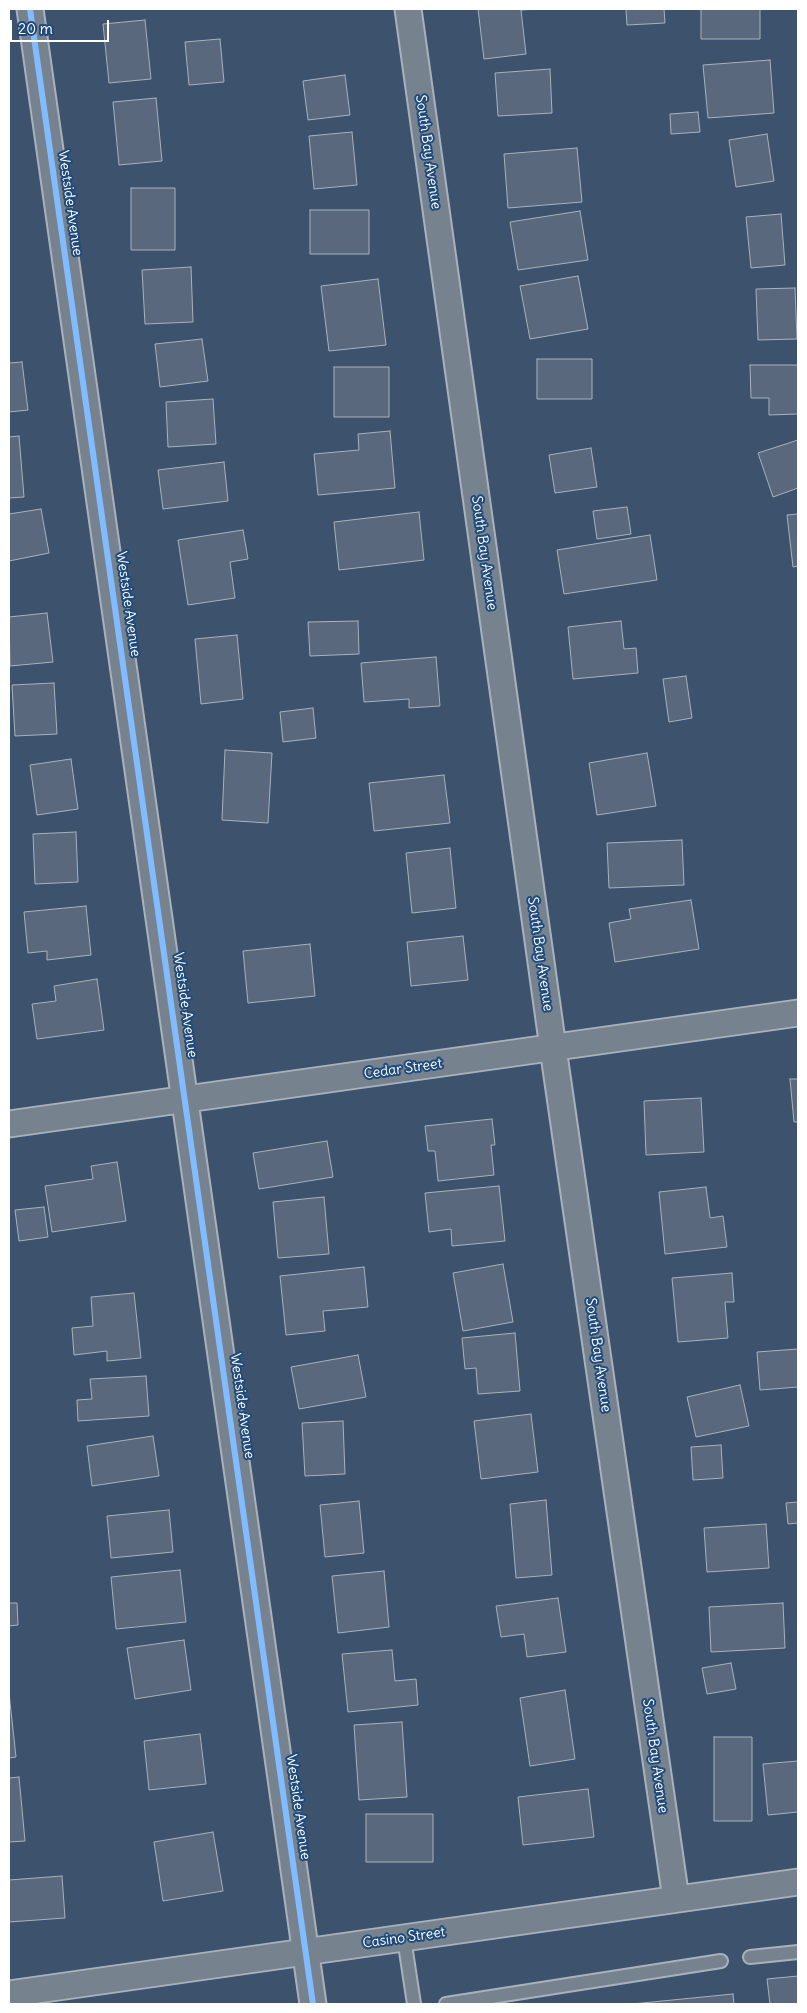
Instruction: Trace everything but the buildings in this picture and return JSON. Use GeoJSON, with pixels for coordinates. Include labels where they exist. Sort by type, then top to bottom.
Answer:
{"type":"FeatureCollection","features":[{"type":"Feature","properties":{"kind":"street","name":"Westside Avenue"},"geometry":{"type":"LineString","coordinates":[[30,9],[313,2004]]}},
{"type":"Feature","properties":{"kind":"street","name":"South Bay Avenue"},"geometry":{"type":"LineString","coordinates":[[408,9],[553,1048],[676,1899]]}},
{"type":"Feature","properties":{"kind":"street","name":"Cedar Street"},"geometry":{"type":"LineString","coordinates":[[9,1124],[798,1013]]}},
{"type":"Feature","properties":{"kind":"street","name":"Casino Street"},"geometry":{"type":"LineString","coordinates":[[9,1994],[798,1882]]}},
{"type":"Feature","properties":{"kind":"lane"},"geometry":{"type":"LineString","coordinates":[[404,1938],[414,2004]]}},
{"type":"Feature","properties":{"kind":"lane"},"geometry":{"type":"LineString","coordinates":[[750,1958],[798,1952]]}},
{"type":"Feature","properties":{"kind":"lane"},"geometry":{"type":"LineString","coordinates":[[446,2004],[720,1961]]}},
{"type":"Feature","properties":{"kind":"cycle path"},"geometry":{"type":"LineString","coordinates":[[30,9],[313,2004]]}}]}
